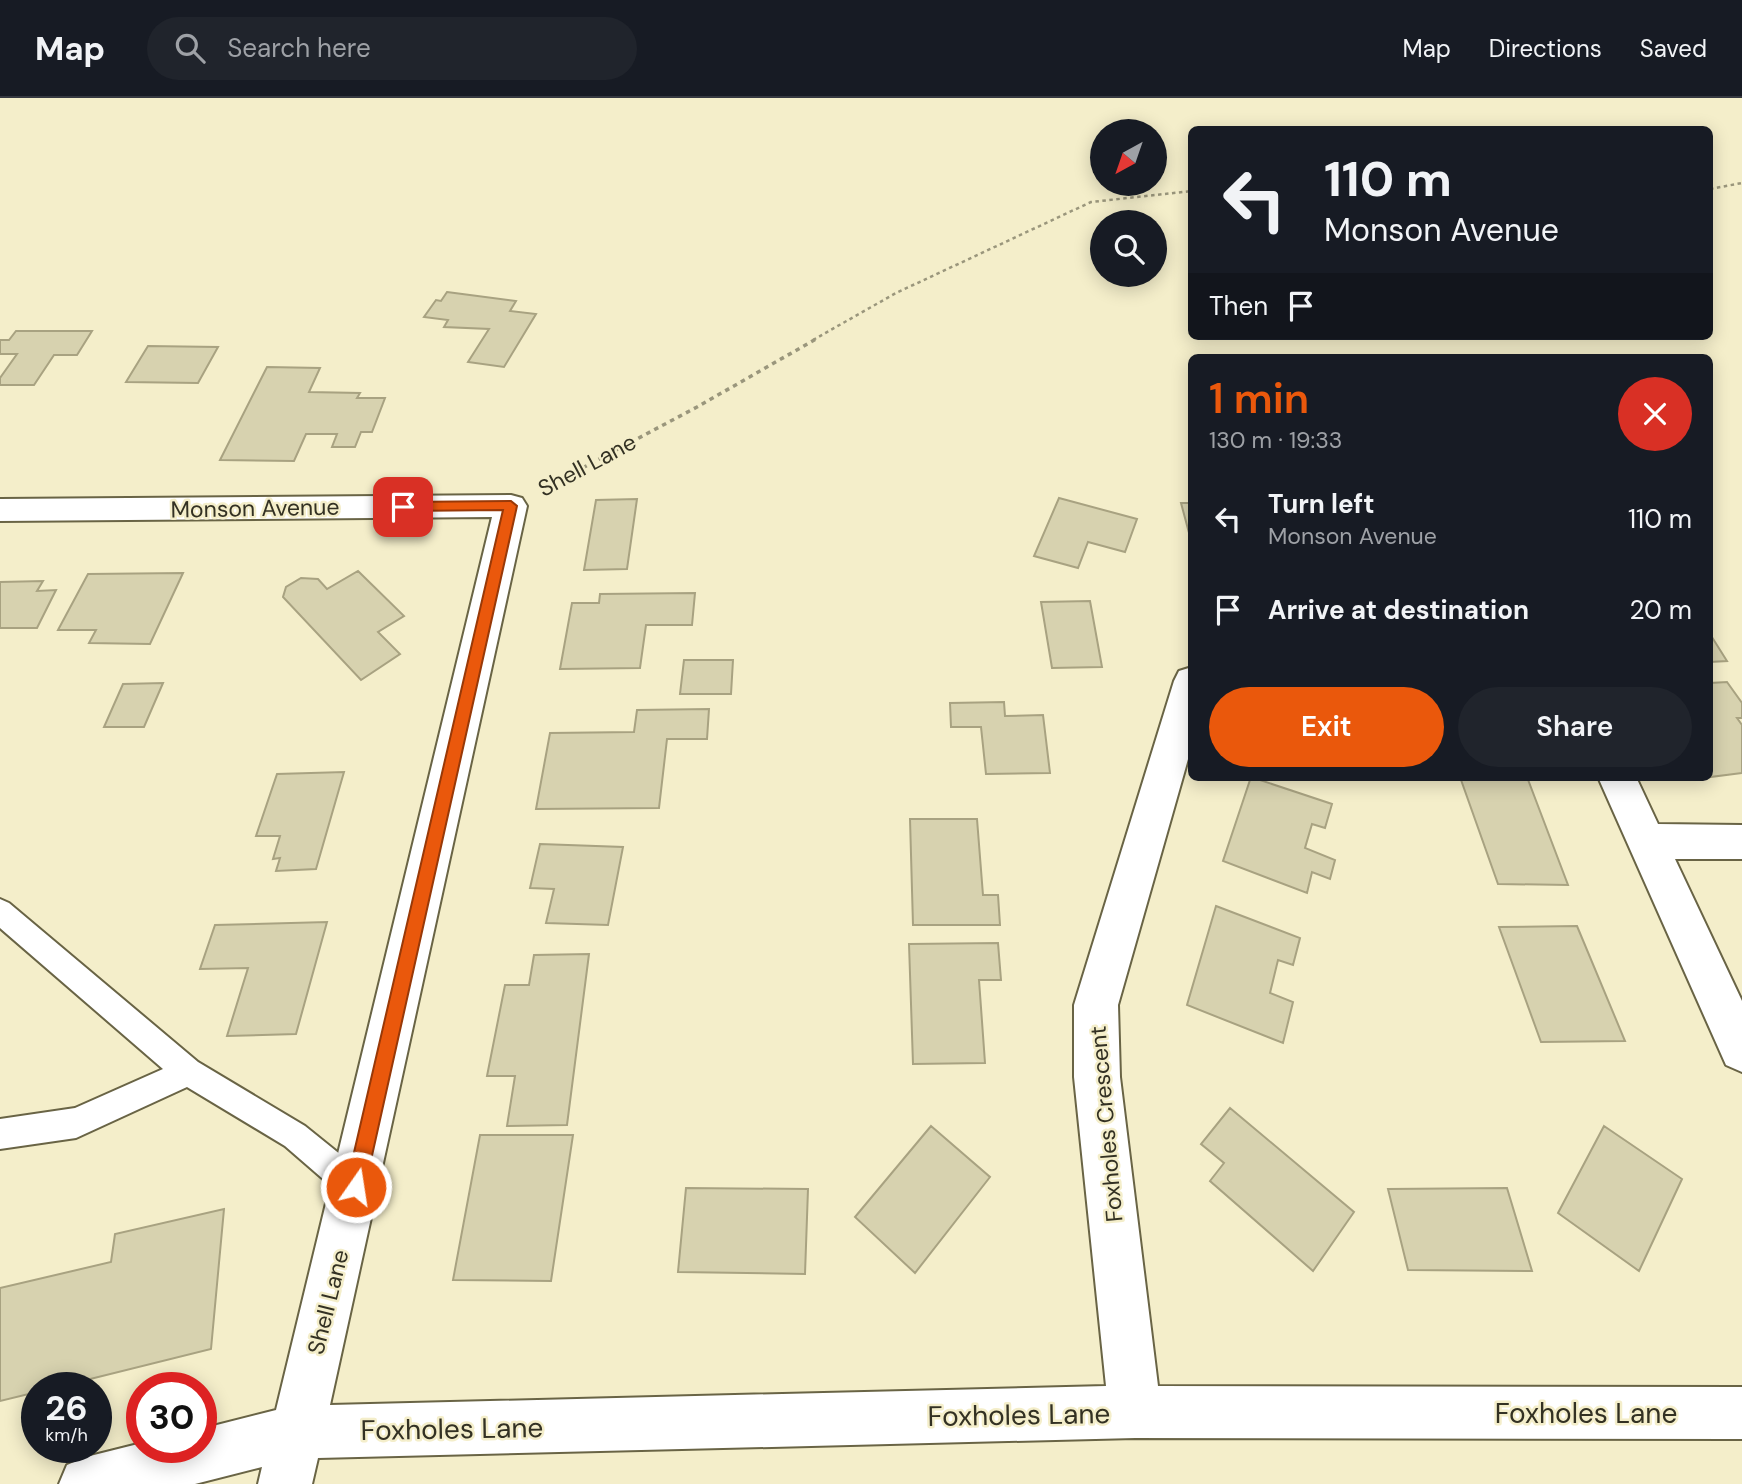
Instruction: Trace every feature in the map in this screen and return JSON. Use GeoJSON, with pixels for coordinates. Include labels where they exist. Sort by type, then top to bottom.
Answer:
{"type":"FeatureCollection","features":[{"type":"Feature","properties":{"kind":"street","name":"Monson Avenue"},"geometry":{"type":"LineString","coordinates":[[0,510],[511,506]]}},
{"type":"Feature","properties":{"kind":"street","name":"Shell Lane"},"geometry":{"type":"LineString","coordinates":[[285,1484],[356,1187],[511,506]]}},
{"type":"Feature","properties":{"kind":"street","name":"Foxholes Crescent"},"geometry":{"type":"LineString","coordinates":[[1135,1412],[1097,1077],[1096,1005],[1188,694]]}},
{"type":"Feature","properties":{"kind":"street"},"geometry":{"type":"LineString","coordinates":[[1619,781],[1742,1050]]}},
{"type":"Feature","properties":{"kind":"street"},"geometry":{"type":"LineString","coordinates":[[1644,841],[1742,842]]}},
{"type":"Feature","properties":{"kind":"street","name":"Foxholes Lane"},"geometry":{"type":"LineString","coordinates":[[86,1484],[296,1432],[1135,1412],[1742,1413]]}},
{"type":"Feature","properties":{"kind":"lane"},"geometry":{"type":"LineString","coordinates":[[0,911],[188,1072],[295,1136],[356,1187]]}},
{"type":"Feature","properties":{"kind":"lane"},"geometry":{"type":"LineString","coordinates":[[0,1134],[76,1123],[188,1072]]}},
{"type":"Feature","properties":{"kind":"path"},"geometry":{"type":"LineString","coordinates":[[1713,188],[1742,183]]}},
{"type":"Feature","properties":{"kind":"path","name":"Shell Lane"},"geometry":{"type":"LineString","coordinates":[[511,506],[697,407],[896,293],[1079,207],[1091,202],[1188,191]]}},
{"type":"Feature","properties":{"kind":"building"},"geometry":{"type":"Polygon","coordinates":[[[447,292],[516,301],[510,311],[536,314],[504,367],[468,362],[489,329],[444,327],[448,320],[424,317],[436,300],[441,301],[447,292]]]}},
{"type":"Feature","properties":{"kind":"building"},"geometry":{"type":"Polygon","coordinates":[[[16,331],[92,331],[77,355],[54,355],[34,385],[0,385],[0,378],[17,354],[0,354],[0,340],[9,340],[16,331]]]}},
{"type":"Feature","properties":{"kind":"building"},"geometry":{"type":"Polygon","coordinates":[[[148,346],[218,347],[198,383],[126,382],[148,346]]]}},
{"type":"Feature","properties":{"kind":"building"},"geometry":{"type":"Polygon","coordinates":[[[267,367],[320,368],[309,392],[360,393],[357,398],[385,398],[372,432],[361,432],[355,447],[332,447],[337,434],[306,434],[294,461],[220,460],[267,367]]]}},
{"type":"Feature","properties":{"kind":"building"},"geometry":{"type":"Polygon","coordinates":[[[1059,498],[1137,519],[1125,552],[1088,542],[1078,568],[1034,556],[1059,498]]]}},
{"type":"Feature","properties":{"kind":"building"},"geometry":{"type":"Polygon","coordinates":[[[637,499],[627,569],[584,570],[596,500],[637,499]]]}},
{"type":"Feature","properties":{"kind":"building"},"geometry":{"type":"Polygon","coordinates":[[[1181,503],[1188,503],[1188,529],[1181,503]]]}},
{"type":"Feature","properties":{"kind":"building"},"geometry":{"type":"Polygon","coordinates":[[[358,571],[404,616],[378,632],[400,654],[361,680],[283,597],[286,587],[301,578],[318,579],[327,589],[358,571]]]}},
{"type":"Feature","properties":{"kind":"building"},"geometry":{"type":"Polygon","coordinates":[[[183,573],[150,644],[89,643],[96,630],[58,630],[88,574],[183,573]]]}},
{"type":"Feature","properties":{"kind":"building"},"geometry":{"type":"Polygon","coordinates":[[[43,581],[37,591],[56,590],[37,628],[0,628],[0,582],[43,581]]]}},
{"type":"Feature","properties":{"kind":"building"},"geometry":{"type":"Polygon","coordinates":[[[695,593],[692,625],[646,625],[640,668],[560,669],[572,603],[599,603],[600,594],[695,593]]]}},
{"type":"Feature","properties":{"kind":"building"},"geometry":{"type":"Polygon","coordinates":[[[1090,601],[1102,667],[1052,668],[1041,602],[1090,601]]]}},
{"type":"Feature","properties":{"kind":"building"},"geometry":{"type":"Polygon","coordinates":[[[1713,639],[1727,661],[1713,662],[1713,639]]]}},
{"type":"Feature","properties":{"kind":"building"},"geometry":{"type":"Polygon","coordinates":[[[684,660],[733,660],[731,694],[680,694],[684,660]]]}},
{"type":"Feature","properties":{"kind":"building"},"geometry":{"type":"Polygon","coordinates":[[[1727,682],[1742,703],[1742,718],[1737,718],[1742,725],[1742,773],[1713,777],[1713,683],[1727,682]]]}},
{"type":"Feature","properties":{"kind":"building"},"geometry":{"type":"Polygon","coordinates":[[[163,683],[144,727],[104,727],[123,684],[163,683]]]}},
{"type":"Feature","properties":{"kind":"building"},"geometry":{"type":"Polygon","coordinates":[[[1004,702],[1005,716],[1043,715],[1050,773],[986,774],[981,727],[951,727],[950,703],[1004,702]]]}},
{"type":"Feature","properties":{"kind":"building"},"geometry":{"type":"Polygon","coordinates":[[[709,709],[707,739],[667,739],[659,808],[536,809],[550,733],[634,732],[637,710],[709,709]]]}},
{"type":"Feature","properties":{"kind":"building"},"geometry":{"type":"Polygon","coordinates":[[[344,772],[316,869],[276,871],[280,858],[273,859],[280,836],[256,836],[277,774],[344,772]]]}},
{"type":"Feature","properties":{"kind":"building"},"geometry":{"type":"Polygon","coordinates":[[[1250,781],[1263,781],[1332,804],[1325,828],[1312,824],[1305,848],[1335,860],[1330,879],[1312,872],[1307,893],[1223,861],[1250,781]]]}},
{"type":"Feature","properties":{"kind":"building"},"geometry":{"type":"Polygon","coordinates":[[[1461,781],[1529,781],[1568,885],[1498,884],[1461,781]]]}},
{"type":"Feature","properties":{"kind":"building"},"geometry":{"type":"Polygon","coordinates":[[[910,819],[977,819],[983,895],[998,895],[1000,925],[913,925],[910,819]]]}},
{"type":"Feature","properties":{"kind":"building"},"geometry":{"type":"Polygon","coordinates":[[[540,844],[623,847],[608,925],[546,923],[554,889],[530,888],[540,844]]]}},
{"type":"Feature","properties":{"kind":"building"},"geometry":{"type":"Polygon","coordinates":[[[1216,906],[1300,938],[1293,965],[1278,960],[1270,993],[1293,1002],[1283,1043],[1187,1005],[1216,906]]]}},
{"type":"Feature","properties":{"kind":"building"},"geometry":{"type":"Polygon","coordinates":[[[327,922],[296,1034],[227,1036],[248,968],[200,969],[215,925],[327,922]]]}},
{"type":"Feature","properties":{"kind":"building"},"geometry":{"type":"Polygon","coordinates":[[[1577,926],[1625,1041],[1541,1042],[1499,927],[1577,926]]]}},
{"type":"Feature","properties":{"kind":"building"},"geometry":{"type":"Polygon","coordinates":[[[998,943],[1001,980],[979,980],[985,1063],[913,1064],[909,944],[998,943]]]}},
{"type":"Feature","properties":{"kind":"building"},"geometry":{"type":"Polygon","coordinates":[[[589,954],[567,1125],[507,1126],[515,1076],[487,1076],[505,985],[529,985],[534,955],[589,954]]]}},
{"type":"Feature","properties":{"kind":"building"},"geometry":{"type":"Polygon","coordinates":[[[1230,1108],[1354,1212],[1313,1271],[1210,1181],[1224,1163],[1201,1144],[1230,1108]]]}},
{"type":"Feature","properties":{"kind":"building"},"geometry":{"type":"Polygon","coordinates":[[[931,1126],[990,1177],[915,1273],[855,1217],[931,1126]]]}},
{"type":"Feature","properties":{"kind":"building"},"geometry":{"type":"Polygon","coordinates":[[[1604,1126],[1682,1179],[1639,1271],[1558,1213],[1604,1126]]]}},
{"type":"Feature","properties":{"kind":"building"},"geometry":{"type":"Polygon","coordinates":[[[480,1135],[573,1135],[551,1281],[453,1280],[480,1135]]]}},
{"type":"Feature","properties":{"kind":"building"},"geometry":{"type":"Polygon","coordinates":[[[686,1188],[808,1189],[805,1274],[678,1272],[686,1188]]]}},
{"type":"Feature","properties":{"kind":"building"},"geometry":{"type":"Polygon","coordinates":[[[1507,1188],[1532,1271],[1408,1270],[1388,1189],[1507,1188]]]}},
{"type":"Feature","properties":{"kind":"building"},"geometry":{"type":"Polygon","coordinates":[[[224,1209],[211,1349],[112,1374],[21,1372],[21,1396],[0,1401],[0,1288],[111,1262],[115,1234],[224,1209]]]}},
{"type":"Feature","properties":{"kind":"route"},"geometry":{"type":"LineString","coordinates":[[356,1187],[511,506],[403,507]]}}]}
